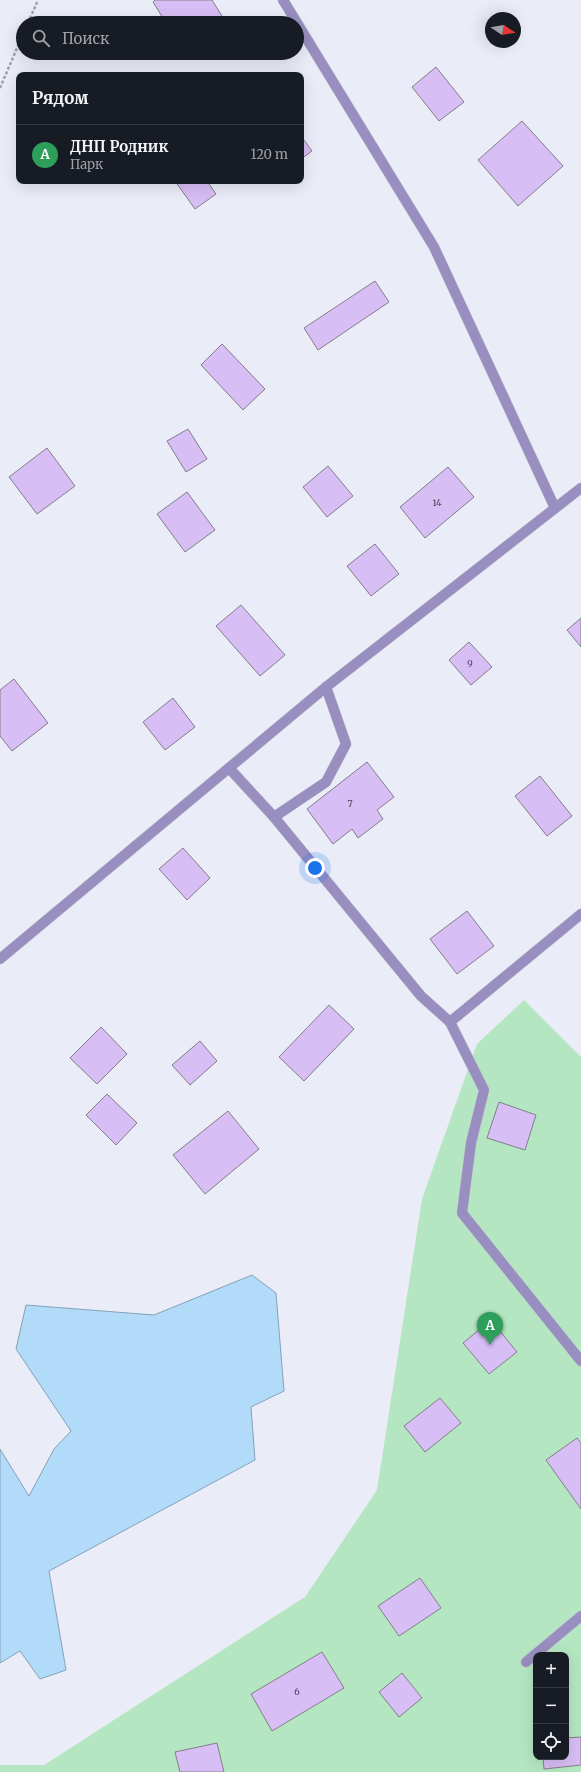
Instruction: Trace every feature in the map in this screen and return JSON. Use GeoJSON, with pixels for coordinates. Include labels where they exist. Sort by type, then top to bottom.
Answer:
{"type":"FeatureCollection","features":[{"type":"Feature","properties":{"kind":"street"},"geometry":{"type":"LineString","coordinates":[[283,0],[293,16]]}},
{"type":"Feature","properties":{"kind":"street"},"geometry":{"type":"LineString","coordinates":[[304,34],[434,247],[555,508]]}},
{"type":"Feature","properties":{"kind":"street"},"geometry":{"type":"LineString","coordinates":[[0,959],[326,687],[581,488]]}},
{"type":"Feature","properties":{"kind":"street"},"geometry":{"type":"LineString","coordinates":[[274,817],[326,782],[346,744],[326,687]]}},
{"type":"Feature","properties":{"kind":"street"},"geometry":{"type":"LineString","coordinates":[[228,768],[274,817],[421,996],[450,1022],[484,1090],[470,1143],[462,1213],[581,1361]]}},
{"type":"Feature","properties":{"kind":"street"},"geometry":{"type":"LineString","coordinates":[[450,1022],[581,914]]}},
{"type":"Feature","properties":{"kind":"street"},"geometry":{"type":"LineString","coordinates":[[526,1662],[581,1616]]}},
{"type":"Feature","properties":{"kind":"path"},"geometry":{"type":"LineString","coordinates":[[31,16],[38,0]]}},
{"type":"Feature","properties":{"kind":"path"},"geometry":{"type":"LineString","coordinates":[[0,88],[16,50]]}},
{"type":"Feature","properties":{"kind":"green space"},"geometry":{"type":"Polygon","coordinates":[[[524,1000],[581,1057],[581,1772],[0,1772],[0,1765],[44,1765],[305,1597],[377,1490],[422,1199],[477,1044],[524,1000]]]}},
{"type":"Feature","properties":{"kind":"water"},"geometry":{"type":"Polygon","coordinates":[[[252,1275],[276,1293],[284,1391],[251,1407],[255,1460],[49,1571],[66,1670],[40,1679],[20,1651],[0,1663],[0,1449],[29,1496],[54,1449],[71,1431],[16,1349],[26,1305],[154,1315],[252,1275]]]}},
{"type":"Feature","properties":{"kind":"building"},"geometry":{"type":"Polygon","coordinates":[[[155,0],[212,0],[222,16],[162,16],[153,2],[155,0]]]}},
{"type":"Feature","properties":{"kind":"building"},"geometry":{"type":"Polygon","coordinates":[[[436,67],[464,102],[439,121],[412,87],[436,67]]]}},
{"type":"Feature","properties":{"kind":"building"},"geometry":{"type":"Polygon","coordinates":[[[522,121],[563,166],[518,206],[478,160],[522,121]]]}},
{"type":"Feature","properties":{"kind":"building"},"geometry":{"type":"Polygon","coordinates":[[[304,140],[312,151],[304,157],[304,140]]]}},
{"type":"Feature","properties":{"kind":"building"},"geometry":{"type":"Polygon","coordinates":[[[177,184],[209,184],[216,194],[195,209],[177,184]]]}},
{"type":"Feature","properties":{"kind":"building"},"geometry":{"type":"Polygon","coordinates":[[[375,281],[389,302],[318,350],[304,328],[375,281]]]}},
{"type":"Feature","properties":{"kind":"building"},"geometry":{"type":"Polygon","coordinates":[[[222,344],[265,389],[243,410],[201,365],[222,344]]]}},
{"type":"Feature","properties":{"kind":"building"},"geometry":{"type":"Polygon","coordinates":[[[188,429],[207,459],[186,472],[167,441],[188,429]]]}},
{"type":"Feature","properties":{"kind":"building"},"geometry":{"type":"Polygon","coordinates":[[[47,448],[75,486],[37,514],[9,477],[47,448]]]}},
{"type":"Feature","properties":{"kind":"building"},"geometry":{"type":"Polygon","coordinates":[[[328,466],[353,496],[327,517],[303,487],[328,466]]]}},
{"type":"Feature","properties":{"kind":"building"},"geometry":{"type":"Polygon","coordinates":[[[448,467],[474,497],[425,538],[400,507],[448,467]]]}},
{"type":"Feature","properties":{"kind":"building"},"geometry":{"type":"Polygon","coordinates":[[[187,492],[215,530],[185,552],[157,514],[187,492]]]}},
{"type":"Feature","properties":{"kind":"building"},"geometry":{"type":"Polygon","coordinates":[[[375,544],[399,574],[371,596],[347,566],[375,544]]]}},
{"type":"Feature","properties":{"kind":"building"},"geometry":{"type":"Polygon","coordinates":[[[241,605],[285,655],[260,676],[216,626],[241,605]]]}},
{"type":"Feature","properties":{"kind":"building"},"geometry":{"type":"Polygon","coordinates":[[[581,618],[581,647],[567,630],[581,618]]]}},
{"type":"Feature","properties":{"kind":"building"},"geometry":{"type":"Polygon","coordinates":[[[469,642],[492,667],[471,685],[449,660],[469,642]]]}},
{"type":"Feature","properties":{"kind":"building"},"geometry":{"type":"Polygon","coordinates":[[[14,679],[48,723],[12,751],[0,736],[0,690],[14,679]]]}},
{"type":"Feature","properties":{"kind":"building"},"geometry":{"type":"Polygon","coordinates":[[[173,698],[195,727],[165,750],[143,722],[173,698]]]}},
{"type":"Feature","properties":{"kind":"building"},"geometry":{"type":"Polygon","coordinates":[[[367,762],[394,797],[377,810],[383,819],[358,838],[352,829],[333,844],[307,809],[367,762]]]}},
{"type":"Feature","properties":{"kind":"building"},"geometry":{"type":"Polygon","coordinates":[[[540,776],[572,816],[547,836],[515,796],[540,776]]]}},
{"type":"Feature","properties":{"kind":"building"},"geometry":{"type":"Polygon","coordinates":[[[183,848],[210,878],[187,900],[159,869],[183,848]]]}},
{"type":"Feature","properties":{"kind":"building"},"geometry":{"type":"Polygon","coordinates":[[[467,911],[494,946],[457,974],[430,939],[467,911]]]}},
{"type":"Feature","properties":{"kind":"building"},"geometry":{"type":"Polygon","coordinates":[[[329,1005],[354,1029],[304,1081],[279,1057],[329,1005]]]}},
{"type":"Feature","properties":{"kind":"building"},"geometry":{"type":"Polygon","coordinates":[[[101,1027],[127,1054],[97,1084],[70,1058],[101,1027]]]}},
{"type":"Feature","properties":{"kind":"building"},"geometry":{"type":"Polygon","coordinates":[[[200,1041],[217,1061],[190,1085],[172,1065],[200,1041]]]}},
{"type":"Feature","properties":{"kind":"building"},"geometry":{"type":"Polygon","coordinates":[[[107,1094],[137,1123],[116,1145],[86,1115],[107,1094]]]}},
{"type":"Feature","properties":{"kind":"building"},"geometry":{"type":"Polygon","coordinates":[[[499,1102],[536,1115],[525,1150],[487,1138],[499,1102]]]}},
{"type":"Feature","properties":{"kind":"building"},"geometry":{"type":"Polygon","coordinates":[[[228,1111],[259,1149],[205,1194],[173,1155],[228,1111]]]}},
{"type":"Feature","properties":{"kind":"building"},"geometry":{"type":"Polygon","coordinates":[[[491,1320],[517,1352],[489,1374],[463,1343],[491,1320]]]}},
{"type":"Feature","properties":{"kind":"building"},"geometry":{"type":"Polygon","coordinates":[[[440,1398],[461,1423],[425,1452],[404,1426],[440,1398]]]}},
{"type":"Feature","properties":{"kind":"building"},"geometry":{"type":"Polygon","coordinates":[[[577,1438],[581,1443],[581,1509],[546,1460],[577,1438]]]}},
{"type":"Feature","properties":{"kind":"building"},"geometry":{"type":"Polygon","coordinates":[[[420,1578],[441,1608],[399,1636],[378,1606],[420,1578]]]}},
{"type":"Feature","properties":{"kind":"building"},"geometry":{"type":"Polygon","coordinates":[[[322,1652],[344,1688],[272,1731],[251,1694],[322,1652]]]}},
{"type":"Feature","properties":{"kind":"building"},"geometry":{"type":"Polygon","coordinates":[[[402,1673],[422,1698],[399,1717],[379,1692],[402,1673]]]}},
{"type":"Feature","properties":{"kind":"building"},"geometry":{"type":"Polygon","coordinates":[[[581,1737],[581,1765],[544,1769],[543,1760],[569,1760],[569,1738],[581,1737]]]}},
{"type":"Feature","properties":{"kind":"building"},"geometry":{"type":"Polygon","coordinates":[[[217,1743],[224,1772],[180,1772],[175,1752],[217,1743]]]}},
{"type":"Feature","properties":{"kind":"place","name":"ДНП Родник"},"geometry":{"type":"Point","coordinates":[490,1345]}}]}
